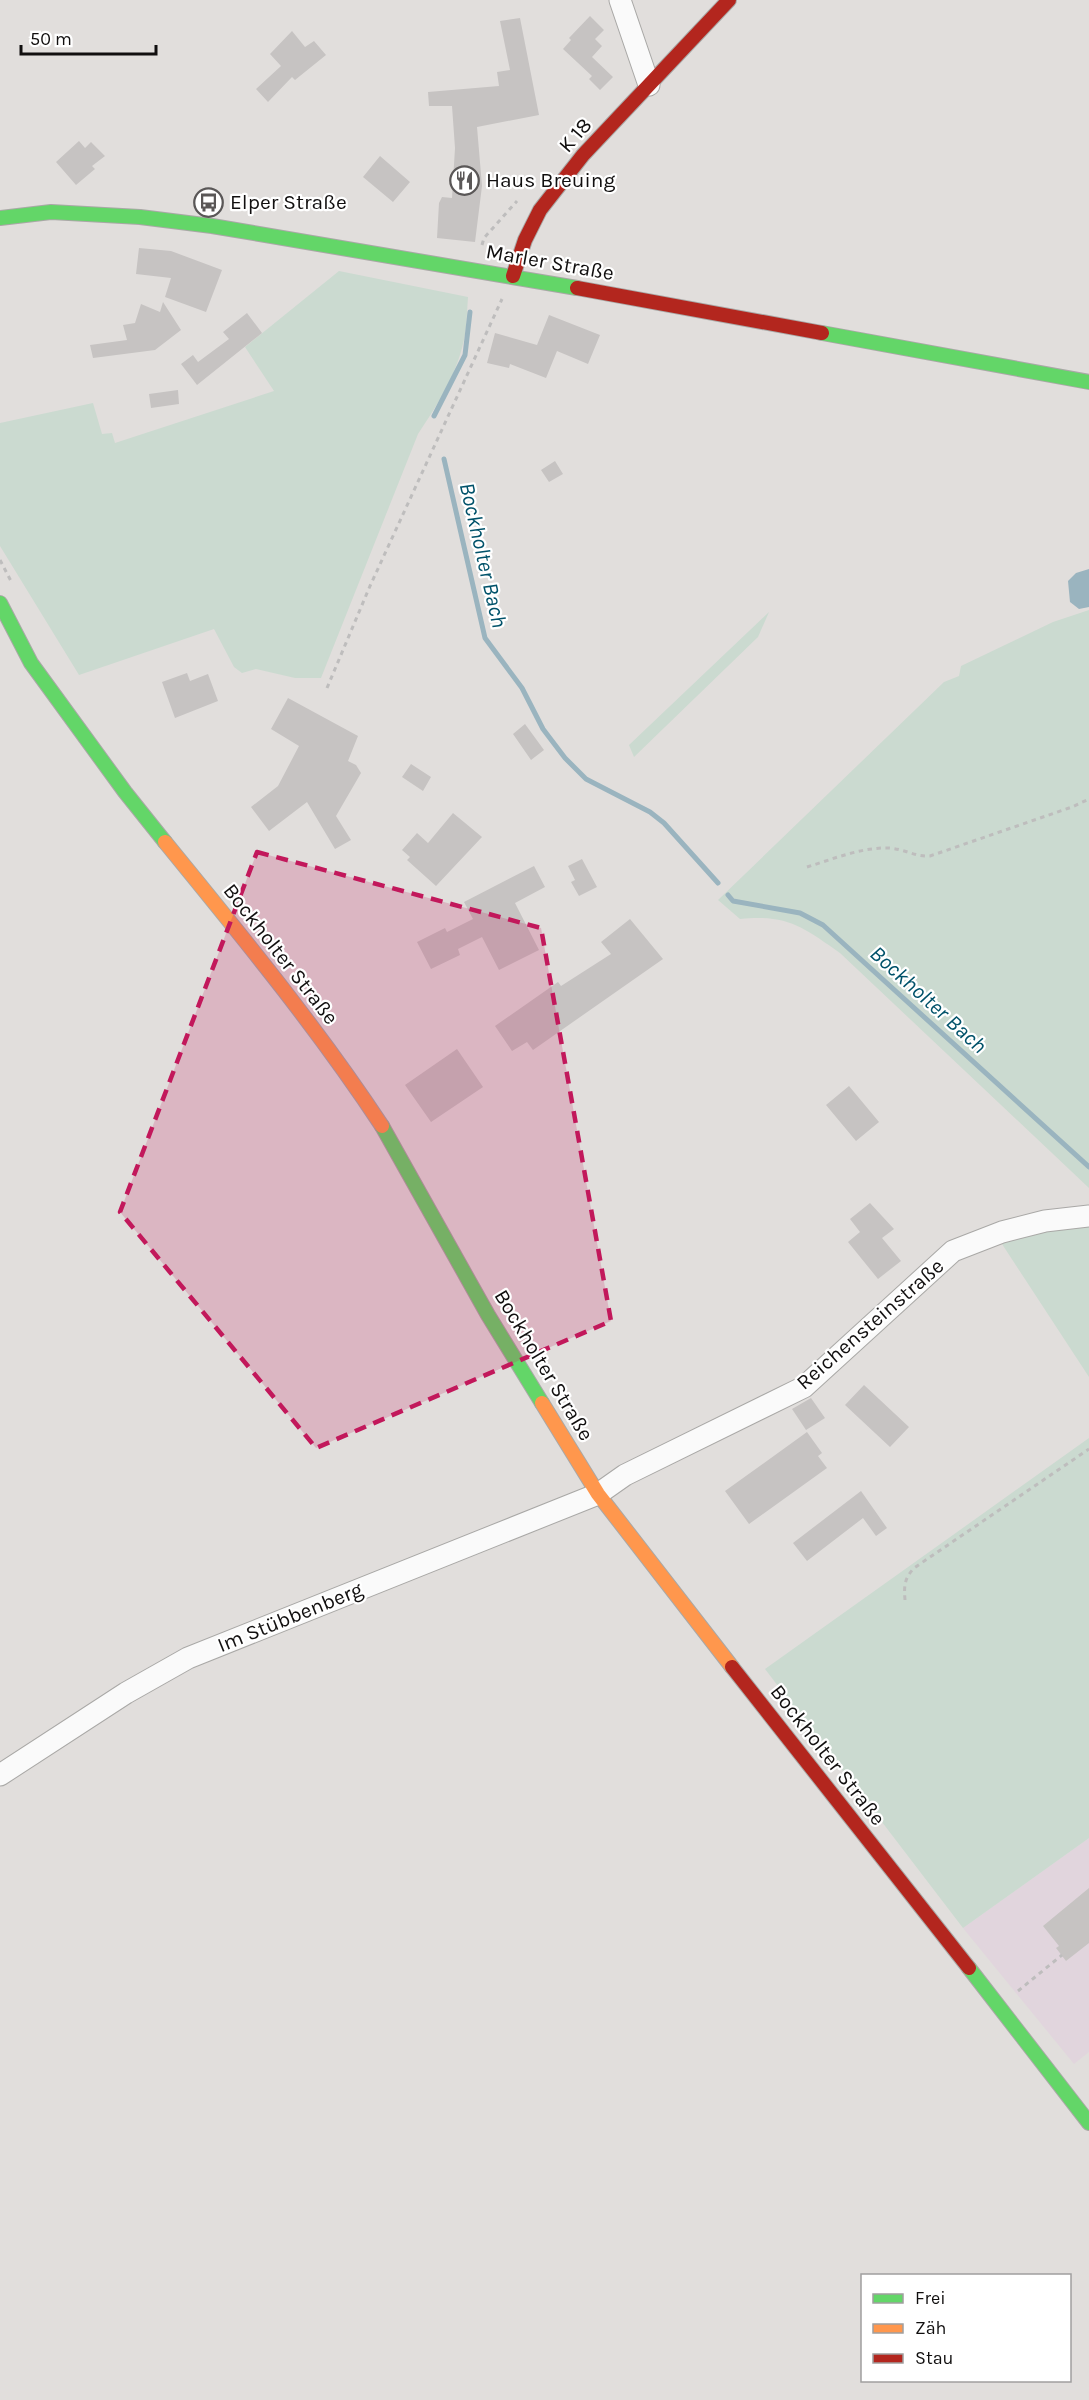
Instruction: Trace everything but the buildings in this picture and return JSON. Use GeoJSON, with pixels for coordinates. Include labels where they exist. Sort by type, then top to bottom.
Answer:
{"type":"FeatureCollection","features":[{"type":"Feature","properties":{"kind":"street"},"geometry":{"type":"LineString","coordinates":[[620,0],[650,85]]}},
{"type":"Feature","properties":{"kind":"street","name":"K 18"},"geometry":{"type":"LineString","coordinates":[[513,276],[525,240],[540,210],[583,155],[729,0]]}},
{"type":"Feature","properties":{"kind":"street"},"geometry":{"type":"LineString","coordinates":[[0,206],[51,212]]}},
{"type":"Feature","properties":{"kind":"street","name":"Marler Straße"},"geometry":{"type":"LineString","coordinates":[[0,218],[51,212],[140,217],[212,226],[513,276],[1089,382]]}},
{"type":"Feature","properties":{"kind":"street","name":"Bockholter Straße"},"geometry":{"type":"LineString","coordinates":[[0,603],[32,663],[78,728],[125,792],[291,998],[382,1126],[488,1315],[598,1494],[1047,2066],[1089,2123]]}},
{"type":"Feature","properties":{"kind":"street","name":"Reichensteinstraße"},"geometry":{"type":"LineString","coordinates":[[598,1494],[625,1475],[804,1387],[953,1251],[977,1240],[1013,1229],[1045,1221],[1089,1216]]}},
{"type":"Feature","properties":{"kind":"street","name":"Im Stübbenberg"},"geometry":{"type":"LineString","coordinates":[[0,1775],[126,1693],[188,1658],[598,1494]]}},
{"type":"Feature","properties":{"kind":"path"},"geometry":{"type":"LineString","coordinates":[[327,688],[370,586],[513,276]]}},
{"type":"Feature","properties":{"kind":"path"},"geometry":{"type":"LineString","coordinates":[[0,560],[16,591]]}},
{"type":"Feature","properties":{"kind":"path"},"geometry":{"type":"LineString","coordinates":[[807,867],[876,849],[892,848],[921,856],[930,856],[1089,799]]}},
{"type":"Feature","properties":{"kind":"path"},"geometry":{"type":"LineString","coordinates":[[905,1600],[906,1577],[914,1568],[1089,1449]]}},
{"type":"Feature","properties":{"kind":"path"},"geometry":{"type":"LineString","coordinates":[[1010,1998],[1062,1955]]}},
{"type":"Feature","properties":{"kind":"highlighted area"},"geometry":{"type":"Polygon","coordinates":[[[257,852],[541,928],[611,1321],[316,1448],[120,1212],[257,852]]]}},
{"type":"Feature","properties":{"kind":"shaded area"},"geometry":{"type":"Polygon","coordinates":[[[339,271],[468,297],[465,334],[453,374],[418,434],[321,678],[295,678],[256,669],[242,673],[234,667],[214,629],[79,675],[0,546],[0,423],[93,403],[102,434],[112,433],[115,443],[274,391],[245,347],[339,271]]]}},
{"type":"Feature","properties":{"kind":"shaded area"},"geometry":{"type":"Polygon","coordinates":[[[1089,610],[1089,1188],[840,953],[794,924],[770,919],[740,919],[718,900],[944,682],[959,676],[961,666],[1053,622],[1089,610]]]}},
{"type":"Feature","properties":{"kind":"shaded area"},"geometry":{"type":"Polygon","coordinates":[[[769,612],[758,637],[634,757],[629,745],[769,612]]]}},
{"type":"Feature","properties":{"kind":"shaded area"},"geometry":{"type":"Polygon","coordinates":[[[1089,1224],[1089,1377],[1002,1244],[1042,1230],[1089,1224]]]}},
{"type":"Feature","properties":{"kind":"shaded area"},"geometry":{"type":"Polygon","coordinates":[[[1089,1438],[1089,1838],[963,1928],[765,1669],[1089,1438]]]}},
{"type":"Feature","properties":{"kind":"shaded area"},"geometry":{"type":"Polygon","coordinates":[[[1089,1838],[1089,2052],[1074,2064],[963,1928],[1089,1838]]]}},
{"type":"Feature","properties":{"kind":"water"},"geometry":{"type":"Polygon","coordinates":[[[1089,569],[1089,607],[1079,609],[1070,602],[1068,581],[1076,573],[1089,569]]]}},
{"type":"Feature","properties":{"kind":"waterway","name":"Bockholter Bach"},"geometry":{"type":"LineString","coordinates":[[434,416],[465,355],[470,312]]}},
{"type":"Feature","properties":{"kind":"waterway","name":"Bockholter Bach"},"geometry":{"type":"LineString","coordinates":[[444,459],[485,638],[522,688],[543,729],[565,758],[586,779],[650,812],[664,823],[718,883]]}},
{"type":"Feature","properties":{"kind":"waterway","name":"Bockholter Bach"},"geometry":{"type":"LineString","coordinates":[[728,895],[733,901],[800,913],[823,925],[1089,1167]]}},
{"type":"Feature","properties":{"kind":"traffic: fast"},"geometry":{"type":"LineString","coordinates":[[0,218],[51,212],[140,217],[212,226],[577,288]]}},
{"type":"Feature","properties":{"kind":"traffic: fast"},"geometry":{"type":"LineString","coordinates":[[822,333],[1089,382]]}},
{"type":"Feature","properties":{"kind":"traffic: fast"},"geometry":{"type":"LineString","coordinates":[[0,603],[31,663],[125,792],[165,842]]}},
{"type":"Feature","properties":{"kind":"traffic: fast"},"geometry":{"type":"LineString","coordinates":[[382,1126],[488,1315],[542,1403]]}},
{"type":"Feature","properties":{"kind":"traffic: fast"},"geometry":{"type":"LineString","coordinates":[[969,1968],[1089,2123]]}},
{"type":"Feature","properties":{"kind":"traffic: slow"},"geometry":{"type":"LineString","coordinates":[[165,842],[304,1016],[382,1126]]}},
{"type":"Feature","properties":{"kind":"traffic: slow"},"geometry":{"type":"LineString","coordinates":[[542,1403],[598,1494],[732,1667]]}},
{"type":"Feature","properties":{"kind":"traffic: jam"},"geometry":{"type":"LineString","coordinates":[[513,276],[525,240],[540,210],[583,155],[729,0]]}},
{"type":"Feature","properties":{"kind":"traffic: jam"},"geometry":{"type":"LineString","coordinates":[[577,288],[822,333]]}},
{"type":"Feature","properties":{"kind":"traffic: jam"},"geometry":{"type":"LineString","coordinates":[[732,1667],[969,1968]]}},
{"type":"Feature","properties":{"kind":"place","name":"Haus Breuing"},"geometry":{"type":"Point","coordinates":[465,180]}},
{"type":"Feature","properties":{"kind":"place","name":"Elper Straße"},"geometry":{"type":"Point","coordinates":[209,202]}}]}
